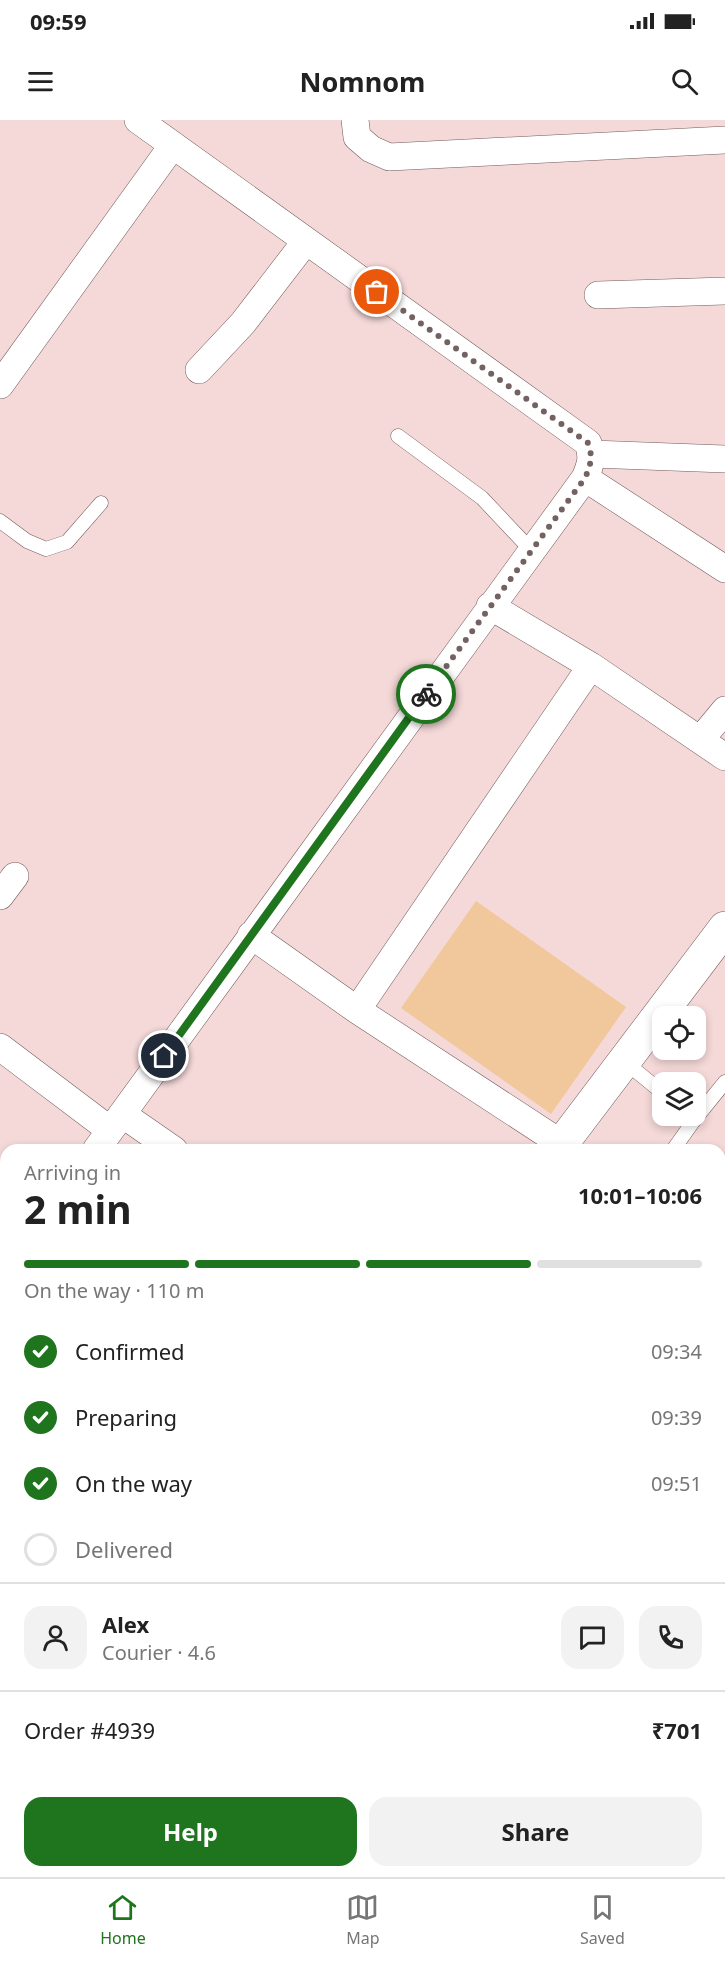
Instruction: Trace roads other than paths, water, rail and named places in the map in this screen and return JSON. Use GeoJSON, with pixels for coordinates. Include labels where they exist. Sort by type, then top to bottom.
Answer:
{"type":"FeatureCollection","features":[{"type":"Feature","properties":{"kind":"street"},"geometry":{"type":"LineString","coordinates":[[109,1132],[531,550],[588,466],[588,443],[138,120]]}},
{"type":"Feature","properties":{"kind":"street"},"geometry":{"type":"LineString","coordinates":[[355,120],[357,137],[370,149],[389,157],[715,134]]}},
{"type":"Feature","properties":{"kind":"street"},"geometry":{"type":"LineString","coordinates":[[0,385],[173,145]]}},
{"type":"Feature","properties":{"kind":"street"},"geometry":{"type":"LineString","coordinates":[[199,370],[243,323],[306,241]]}},
{"type":"Feature","properties":{"kind":"street"},"geometry":{"type":"LineString","coordinates":[[598,295],[725,291]]}},
{"type":"Feature","properties":{"kind":"street"},"geometry":{"type":"LineString","coordinates":[[588,466],[725,459]]}},
{"type":"Feature","properties":{"kind":"street"},"geometry":{"type":"LineString","coordinates":[[588,466],[725,569]]}},
{"type":"Feature","properties":{"kind":"street"},"geometry":{"type":"LineString","coordinates":[[490,606],[591,666],[725,757]]}},
{"type":"Feature","properties":{"kind":"street"},"geometry":{"type":"LineString","coordinates":[[357,1010],[591,666]]}},
{"type":"Feature","properties":{"kind":"street"},"geometry":{"type":"LineString","coordinates":[[701,739],[725,710]]}},
{"type":"Feature","properties":{"kind":"street"},"geometry":{"type":"LineString","coordinates":[[561,1144],[725,928]]}},
{"type":"Feature","properties":{"kind":"street"},"geometry":{"type":"LineString","coordinates":[[251,935],[555,1144]]}},
{"type":"Feature","properties":{"kind":"street"},"geometry":{"type":"LineString","coordinates":[[0,1047],[109,1132],[152,1144]]}},
{"type":"Feature","properties":{"kind":"lane"},"geometry":{"type":"LineString","coordinates":[[398,436],[482,498],[531,550]]}},
{"type":"Feature","properties":{"kind":"lane"},"geometry":{"type":"LineString","coordinates":[[0,521],[27,541],[46,549],[67,542],[101,502]]}},
{"type":"Feature","properties":{"kind":"lane"},"geometry":{"type":"LineString","coordinates":[[625,1062],[652,1084]]}},
{"type":"Feature","properties":{"kind":"lane"},"geometry":{"type":"LineString","coordinates":[[706,1103],[725,1082]]}},
{"type":"Feature","properties":{"kind":"lane"},"geometry":{"type":"LineString","coordinates":[[677,1144],[688,1126]]}}]}
